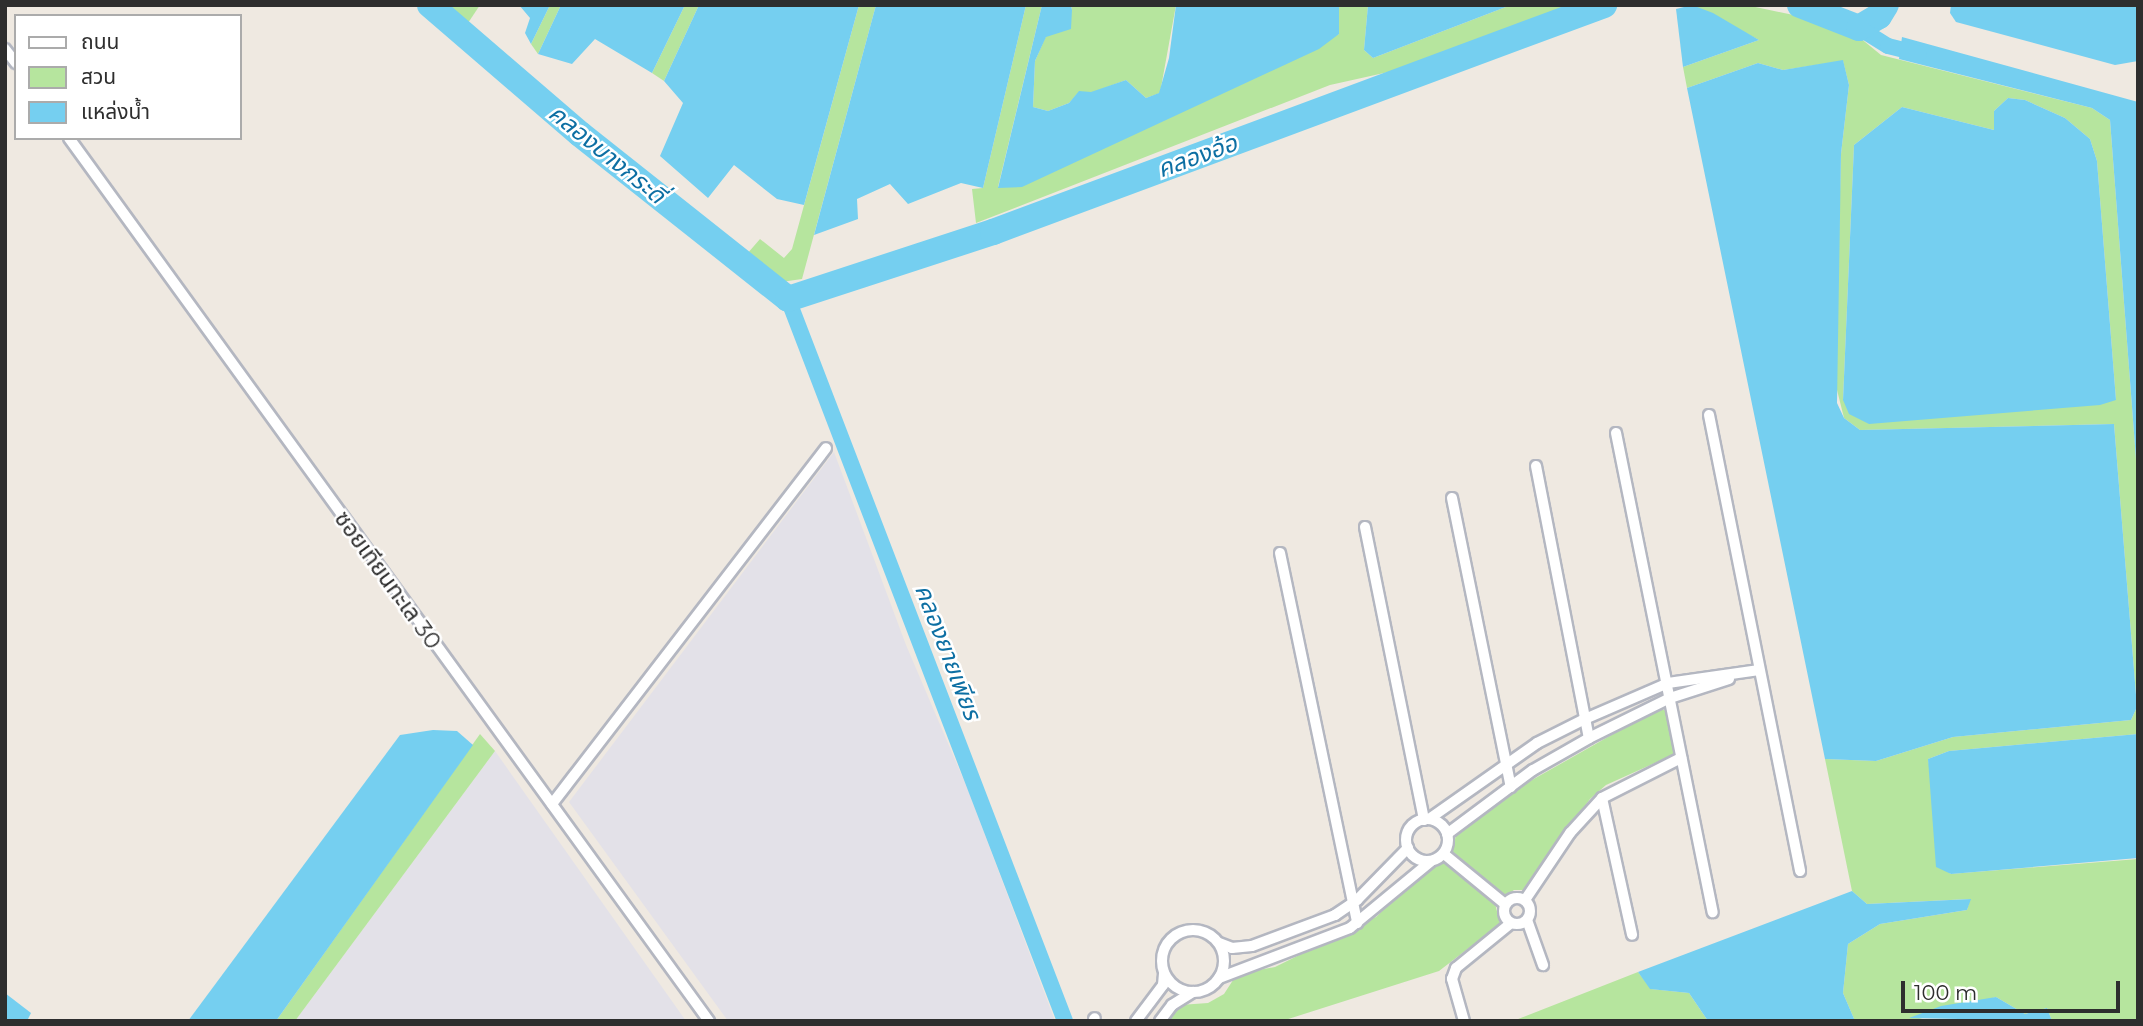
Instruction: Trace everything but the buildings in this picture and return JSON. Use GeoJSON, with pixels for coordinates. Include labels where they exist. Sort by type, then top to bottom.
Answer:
{"type":"FeatureCollection","features":[{"type":"Feature","properties":{"kind":"street","name":"ซอยเทียนทะเล 30"},"geometry":{"type":"LineString","coordinates":[[70,140],[709,1021]]}},
{"type":"Feature","properties":{"kind":"street"},"geometry":{"type":"LineString","coordinates":[[1709,415],[1800,871]]}},
{"type":"Feature","properties":{"kind":"street"},"geometry":{"type":"LineString","coordinates":[[1616,433],[1713,912]]}},
{"type":"Feature","properties":{"kind":"street"},"geometry":{"type":"LineString","coordinates":[[552,804],[825,448]]}},
{"type":"Feature","properties":{"kind":"street"},"geometry":{"type":"LineString","coordinates":[[1536,466],[1589,738]]}},
{"type":"Feature","properties":{"kind":"street"},"geometry":{"type":"LineString","coordinates":[[1452,498],[1511,787]]}},
{"type":"Feature","properties":{"kind":"street"},"geometry":{"type":"LineString","coordinates":[[1365,527],[1427,820]]}},
{"type":"Feature","properties":{"kind":"street"},"geometry":{"type":"LineString","coordinates":[[1280,554],[1357,923]]}},
{"type":"Feature","properties":{"kind":"street"},"geometry":{"type":"LineString","coordinates":[[1136,1021],[1163,985],[1167,943],[1183,931],[1202,930],[1219,943],[1232,948],[1252,946],[1300,930],[1352,904],[1408,848],[1410,828],[1427,820],[1537,743],[1668,683],[1759,670]]}},
{"type":"Feature","properties":{"kind":"street"},"geometry":{"type":"LineString","coordinates":[[1447,834],[1511,787],[1589,738],[1670,698],[1759,670]]}},
{"type":"Feature","properties":{"kind":"street"},"geometry":{"type":"LineString","coordinates":[[1525,900],[1570,833],[1602,798],[1681,758]]}},
{"type":"Feature","properties":{"kind":"street"},"geometry":{"type":"LineString","coordinates":[[1602,798],[1632,935]]}},
{"type":"Feature","properties":{"kind":"street"},"geometry":{"type":"LineString","coordinates":[[1427,820],[1442,825],[1447,834],[1444,854]]}},
{"type":"Feature","properties":{"kind":"street"},"geometry":{"type":"LineString","coordinates":[[1408,848],[1417,859],[1430,862]]}},
{"type":"Feature","properties":{"kind":"street"},"geometry":{"type":"LineString","coordinates":[[1160,1021],[1172,1005],[1194,992],[1207,989],[1219,978],[1313,945],[1357,923],[1430,862],[1444,854]]}},
{"type":"Feature","properties":{"kind":"street"},"geometry":{"type":"LineString","coordinates":[[1444,854],[1505,904]]}},
{"type":"Feature","properties":{"kind":"street"},"geometry":{"type":"LineString","coordinates":[[1511,923],[1504,917],[1505,904],[1512,898],[1525,900]]}},
{"type":"Feature","properties":{"kind":"street"},"geometry":{"type":"LineString","coordinates":[[1525,900],[1530,912],[1527,920],[1543,965]]}},
{"type":"Feature","properties":{"kind":"street"},"geometry":{"type":"LineString","coordinates":[[1464,1021],[1452,979],[1456,968],[1511,923],[1527,920]]}},
{"type":"Feature","properties":{"kind":"street"},"geometry":{"type":"LineString","coordinates":[[1219,943],[1225,964],[1219,978]]}},
{"type":"Feature","properties":{"kind":"street"},"geometry":{"type":"LineString","coordinates":[[1164,972],[1176,987],[1194,992]]}},
{"type":"Feature","properties":{"kind":"shaded area"},"geometry":{"type":"Polygon","coordinates":[[[834,452],[906,645],[968,790],[1055,1021],[728,1021],[569,802],[834,452]]]}},
{"type":"Feature","properties":{"kind":"shaded area"},"geometry":{"type":"Polygon","coordinates":[[[495,751],[686,1021],[295,1021],[495,751]]]}},
{"type":"Feature","properties":{"kind":"green space"},"geometry":{"type":"Polygon","coordinates":[[[447,5],[480,5],[468,23],[447,5]]]}},
{"type":"Feature","properties":{"kind":"green space"},"geometry":{"type":"Polygon","coordinates":[[[550,5],[561,5],[538,54],[531,44],[550,5]]]}},
{"type":"Feature","properties":{"kind":"green space"},"geometry":{"type":"Polygon","coordinates":[[[685,5],[699,5],[664,81],[652,73],[685,5]]]}},
{"type":"Feature","properties":{"kind":"green space"},"geometry":{"type":"Polygon","coordinates":[[[859,5],[876,5],[802,279],[781,282],[747,254],[760,239],[784,258],[792,249],[859,5]]]}},
{"type":"Feature","properties":{"kind":"green space"},"geometry":{"type":"Polygon","coordinates":[[[1026,5],[1042,5],[998,187],[1339,34],[1339,5],[1368,5],[1364,50],[1373,58],[1511,5],[1570,5],[1393,71],[1330,85],[976,223],[972,189],[983,188],[1026,5]]]}},
{"type":"Feature","properties":{"kind":"green space"},"geometry":{"type":"Polygon","coordinates":[[[1071,5],[1176,5],[1160,93],[1146,98],[1126,80],[1091,93],[1079,92],[1069,103],[1048,111],[1033,107],[1035,61],[1046,36],[1072,10],[1071,5]]]}},
{"type":"Feature","properties":{"kind":"green space"},"geometry":{"type":"Polygon","coordinates":[[[1692,5],[1746,5],[1803,17],[1859,37],[1881,55],[2092,108],[2110,120],[2138,485],[2138,734],[1949,751],[1928,759],[1950,874],[2138,859],[2138,1021],[2052,1021],[2047,1008],[2025,1014],[1996,997],[1912,1021],[1855,1021],[1843,993],[1848,944],[1880,924],[1967,910],[1970,899],[1867,904],[1852,891],[1825,759],[1876,761],[1953,737],[2131,720],[2137,707],[2114,424],[1860,430],[1844,418],[1835,382],[1841,154],[1849,85],[1843,61],[1783,70],[1758,63],[1687,88],[1683,67],[1759,40],[1692,5]],[[2008,98],[1994,111],[1994,130],[1902,107],[1854,145],[1843,400],[2116,400],[2097,161],[2090,139],[2065,118],[2025,100],[2008,98]]]}},
{"type":"Feature","properties":{"kind":"green space"},"geometry":{"type":"Polygon","coordinates":[[[1659,708],[1666,711],[1677,753],[1606,785],[1590,799],[1525,890],[1514,890],[1495,903],[1500,924],[1439,971],[1282,1021],[1169,1021],[1180,1005],[1208,1003],[1224,994],[1237,974],[1275,967],[1376,917],[1426,869],[1442,864],[1452,851],[1456,835],[1474,818],[1511,792],[1659,708]]]}},
{"type":"Feature","properties":{"kind":"green space"},"geometry":{"type":"Polygon","coordinates":[[[480,734],[495,751],[295,1021],[276,1021],[480,734]]]}},
{"type":"Feature","properties":{"kind":"green space"},"geometry":{"type":"Polygon","coordinates":[[[1638,972],[1651,989],[1689,993],[1708,1021],[1513,1021],[1638,972]]]}},
{"type":"Feature","properties":{"kind":"water"},"geometry":{"type":"Polygon","coordinates":[[[519,5],[550,5],[531,44],[525,33],[530,18],[519,5]]]}},
{"type":"Feature","properties":{"kind":"water"},"geometry":{"type":"Polygon","coordinates":[[[561,5],[685,5],[652,73],[595,39],[572,64],[538,54],[561,5]]]}},
{"type":"Feature","properties":{"kind":"water"},"geometry":{"type":"Polygon","coordinates":[[[699,5],[859,5],[804,205],[777,199],[734,165],[708,198],[660,156],[683,103],[664,81],[699,5]]]}},
{"type":"Feature","properties":{"kind":"water"},"geometry":{"type":"Polygon","coordinates":[[[876,5],[1026,5],[983,188],[961,183],[908,204],[890,184],[857,199],[858,219],[814,235],[876,5]]]}},
{"type":"Feature","properties":{"kind":"water"},"geometry":{"type":"Polygon","coordinates":[[[1042,5],[1071,5],[1072,10],[1071,29],[1046,37],[1035,61],[1033,107],[1048,111],[1069,103],[1079,91],[1091,92],[1126,80],[1146,98],[1159,93],[1169,58],[1176,5],[1339,5],[1339,34],[1319,49],[1022,187],[998,188],[1042,5]]]}},
{"type":"Feature","properties":{"kind":"water"},"geometry":{"type":"Polygon","coordinates":[[[1368,5],[1511,5],[1373,58],[1364,50],[1368,5]]]}},
{"type":"Feature","properties":{"kind":"water"},"geometry":{"type":"Polygon","coordinates":[[[1692,5],[1713,13],[1759,40],[1683,67],[1676,9],[1692,5]]]}},
{"type":"Feature","properties":{"kind":"water"},"geometry":{"type":"Polygon","coordinates":[[[1951,5],[2138,5],[2138,61],[2115,65],[1956,22],[1950,13],[1951,5]]]}},
{"type":"Feature","properties":{"kind":"water"},"geometry":{"type":"Polygon","coordinates":[[[1902,37],[2138,102],[2138,485],[2110,120],[2092,108],[1899,59],[1902,37]]]}},
{"type":"Feature","properties":{"kind":"water"},"geometry":{"type":"Polygon","coordinates":[[[1843,60],[1849,85],[1841,154],[1837,403],[1844,418],[1860,430],[2114,424],[2137,707],[2131,720],[1953,737],[1876,761],[1825,759],[1687,88],[1758,63],[1783,70],[1843,60]]]}},
{"type":"Feature","properties":{"kind":"water"},"geometry":{"type":"Polygon","coordinates":[[[2008,98],[2025,100],[2065,118],[2090,139],[2097,161],[2116,400],[2100,405],[1869,424],[1849,414],[1843,400],[1854,145],[1902,107],[1994,130],[1994,111],[2008,98]]]}},
{"type":"Feature","properties":{"kind":"water"},"geometry":{"type":"Polygon","coordinates":[[[433,730],[457,731],[473,745],[276,1021],[188,1021],[400,735],[433,730]]]}},
{"type":"Feature","properties":{"kind":"water"},"geometry":{"type":"Polygon","coordinates":[[[2138,734],[2138,858],[1951,874],[1936,867],[1928,759],[1949,751],[2138,734]]]}},
{"type":"Feature","properties":{"kind":"water"},"geometry":{"type":"Polygon","coordinates":[[[1852,891],[1867,904],[1971,899],[1967,910],[1880,924],[1848,944],[1843,993],[1855,1021],[1708,1021],[1689,993],[1650,989],[1638,972],[1852,891]]]}},
{"type":"Feature","properties":{"kind":"water"},"geometry":{"type":"Polygon","coordinates":[[[5,993],[31,1013],[27,1021],[5,1021],[5,993]]]}},
{"type":"Feature","properties":{"kind":"water"},"geometry":{"type":"Polygon","coordinates":[[[1996,997],[2025,1014],[2047,1008],[2052,1021],[1909,1018],[1941,1006],[1996,997]]]}},
{"type":"Feature","properties":{"kind":"waterway","name":"คลองอ้อ"},"geometry":{"type":"LineString","coordinates":[[430,5],[580,134],[788,299],[993,232],[1604,5]]}},
{"type":"Feature","properties":{"kind":"waterway","name":"คลองอ้อ"},"geometry":{"type":"LineString","coordinates":[[1800,5],[1859,28],[1879,16],[1886,5]]}},
{"type":"Feature","properties":{"kind":"waterway"},"geometry":{"type":"LineString","coordinates":[[1859,28],[1888,46],[1919,54]]}},
{"type":"Feature","properties":{"kind":"waterway","name":"คลองยายเพียร"},"geometry":{"type":"LineString","coordinates":[[788,299],[1065,1021]]}},
{"type":"Feature","properties":{"kind":"water label","name":"คลองบางกระดี่"},"geometry":{"type":"Point","coordinates":[607,154]}}]}
